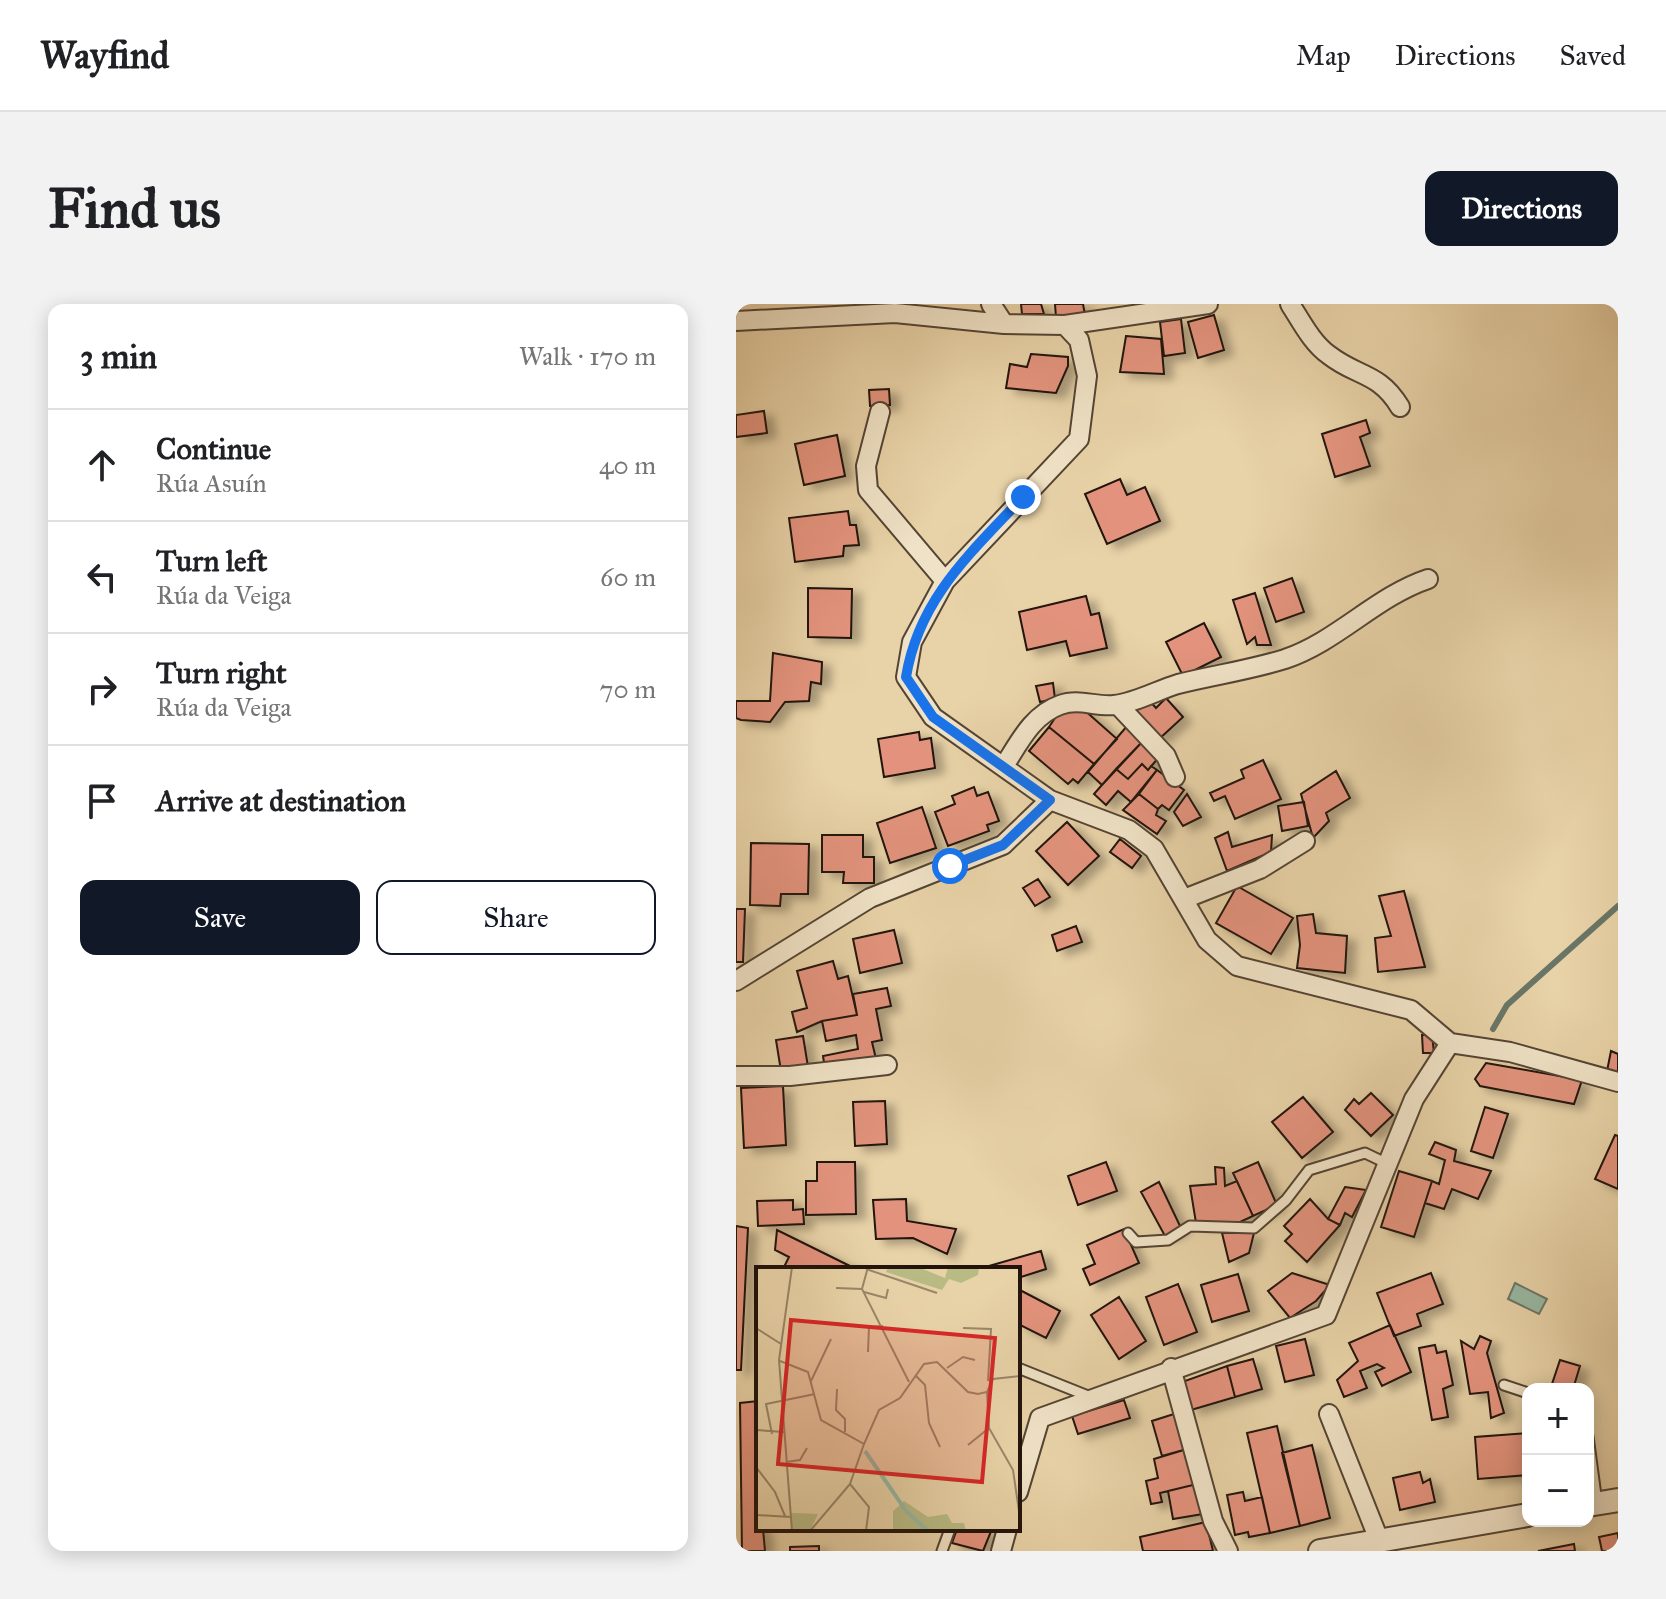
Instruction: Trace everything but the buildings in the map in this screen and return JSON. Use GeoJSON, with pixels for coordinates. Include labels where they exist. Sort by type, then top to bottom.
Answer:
{"type":"FeatureCollection","features":[{"type":"Feature","properties":{"kind":"street"},"geometry":{"type":"LineString","coordinates":[[991,304],[1004,324]]}},
{"type":"Feature","properties":{"kind":"street"},"geometry":{"type":"LineString","coordinates":[[736,321],[895,313],[1004,324],[1065,325],[1208,304]]}},
{"type":"Feature","properties":{"kind":"street"},"geometry":{"type":"LineString","coordinates":[[1290,304],[1306,330],[1328,355],[1388,387],[1400,407]]}},
{"type":"Feature","properties":{"kind":"street"},"geometry":{"type":"LineString","coordinates":[[1065,325],[1079,340],[1087,376],[1079,439],[945,581],[912,642],[906,677],[933,717],[1050,800],[1129,830],[1154,849],[1207,940],[1237,966],[1411,1010],[1450,1043],[1510,1052],[1618,1082]]}},
{"type":"Feature","properties":{"kind":"street"},"geometry":{"type":"LineString","coordinates":[[880,412],[866,466],[868,490],[945,581]]}},
{"type":"Feature","properties":{"kind":"street"},"geometry":{"type":"LineString","coordinates":[[1004,766],[1039,715],[1061,704],[1080,701],[1118,705],[1183,683],[1238,673],[1289,657],[1326,642],[1363,611],[1404,587],[1428,579]]}},
{"type":"Feature","properties":{"kind":"street"},"geometry":{"type":"LineString","coordinates":[[1118,705],[1166,756],[1175,777]]}},
{"type":"Feature","properties":{"kind":"street"},"geometry":{"type":"LineString","coordinates":[[736,981],[870,898],[1003,845],[1050,800]]}},
{"type":"Feature","properties":{"kind":"street"},"geometry":{"type":"LineString","coordinates":[[1184,899],[1260,869],[1305,841]]}},
{"type":"Feature","properties":{"kind":"street"},"geometry":{"type":"LineString","coordinates":[[1020,1485],[1040,1418],[1171,1368],[1326,1315],[1414,1099],[1450,1043]]}},
{"type":"Feature","properties":{"kind":"street"},"geometry":{"type":"LineString","coordinates":[[736,1076],[790,1076],[887,1065]]}},
{"type":"Feature","properties":{"kind":"street"},"geometry":{"type":"LineString","coordinates":[[1171,1368],[1213,1521],[1228,1551]]}},
{"type":"Feature","properties":{"kind":"street"},"geometry":{"type":"LineString","coordinates":[[1329,1414],[1379,1540]]}},
{"type":"Feature","properties":{"kind":"street"},"geometry":{"type":"LineString","coordinates":[[1320,1551],[1379,1540],[1423,1542],[1522,1517]]}},
{"type":"Feature","properties":{"kind":"street"},"geometry":{"type":"LineString","coordinates":[[1001,1551],[1006,1531]]}},
{"type":"Feature","properties":{"kind":"lane"},"geometry":{"type":"LineString","coordinates":[[1128,1233],[1136,1242],[1148,1242],[1168,1240],[1190,1226],[1254,1228],[1271,1216],[1309,1170],[1365,1153],[1388,1164]]}},
{"type":"Feature","properties":{"kind":"lane"},"geometry":{"type":"LineString","coordinates":[[1020,1369],[1093,1398]]}},
{"type":"Feature","properties":{"kind":"lane"},"geometry":{"type":"LineString","coordinates":[[1504,1385],[1522,1391]]}},
{"type":"Feature","properties":{"kind":"lane"},"geometry":{"type":"LineString","coordinates":[[1592,1455],[1601,1503]]}},
{"type":"Feature","properties":{"kind":"lane"},"geometry":{"type":"LineString","coordinates":[[942,1551],[949,1531]]}},
{"type":"Feature","properties":{"kind":"shaded area"},"geometry":{"type":"Polygon","coordinates":[[[1515,1283],[1547,1299],[1539,1314],[1508,1299],[1515,1283]]]}},
{"type":"Feature","properties":{"kind":"waterway"},"geometry":{"type":"LineString","coordinates":[[1493,1029],[1507,1005],[1618,906]]}},
{"type":"Feature","properties":{"kind":"route"},"geometry":{"type":"LineString","coordinates":[[950,866],[1003,845],[1050,800],[933,717],[906,677],[912,642],[945,581],[1023,497]]}}]}
